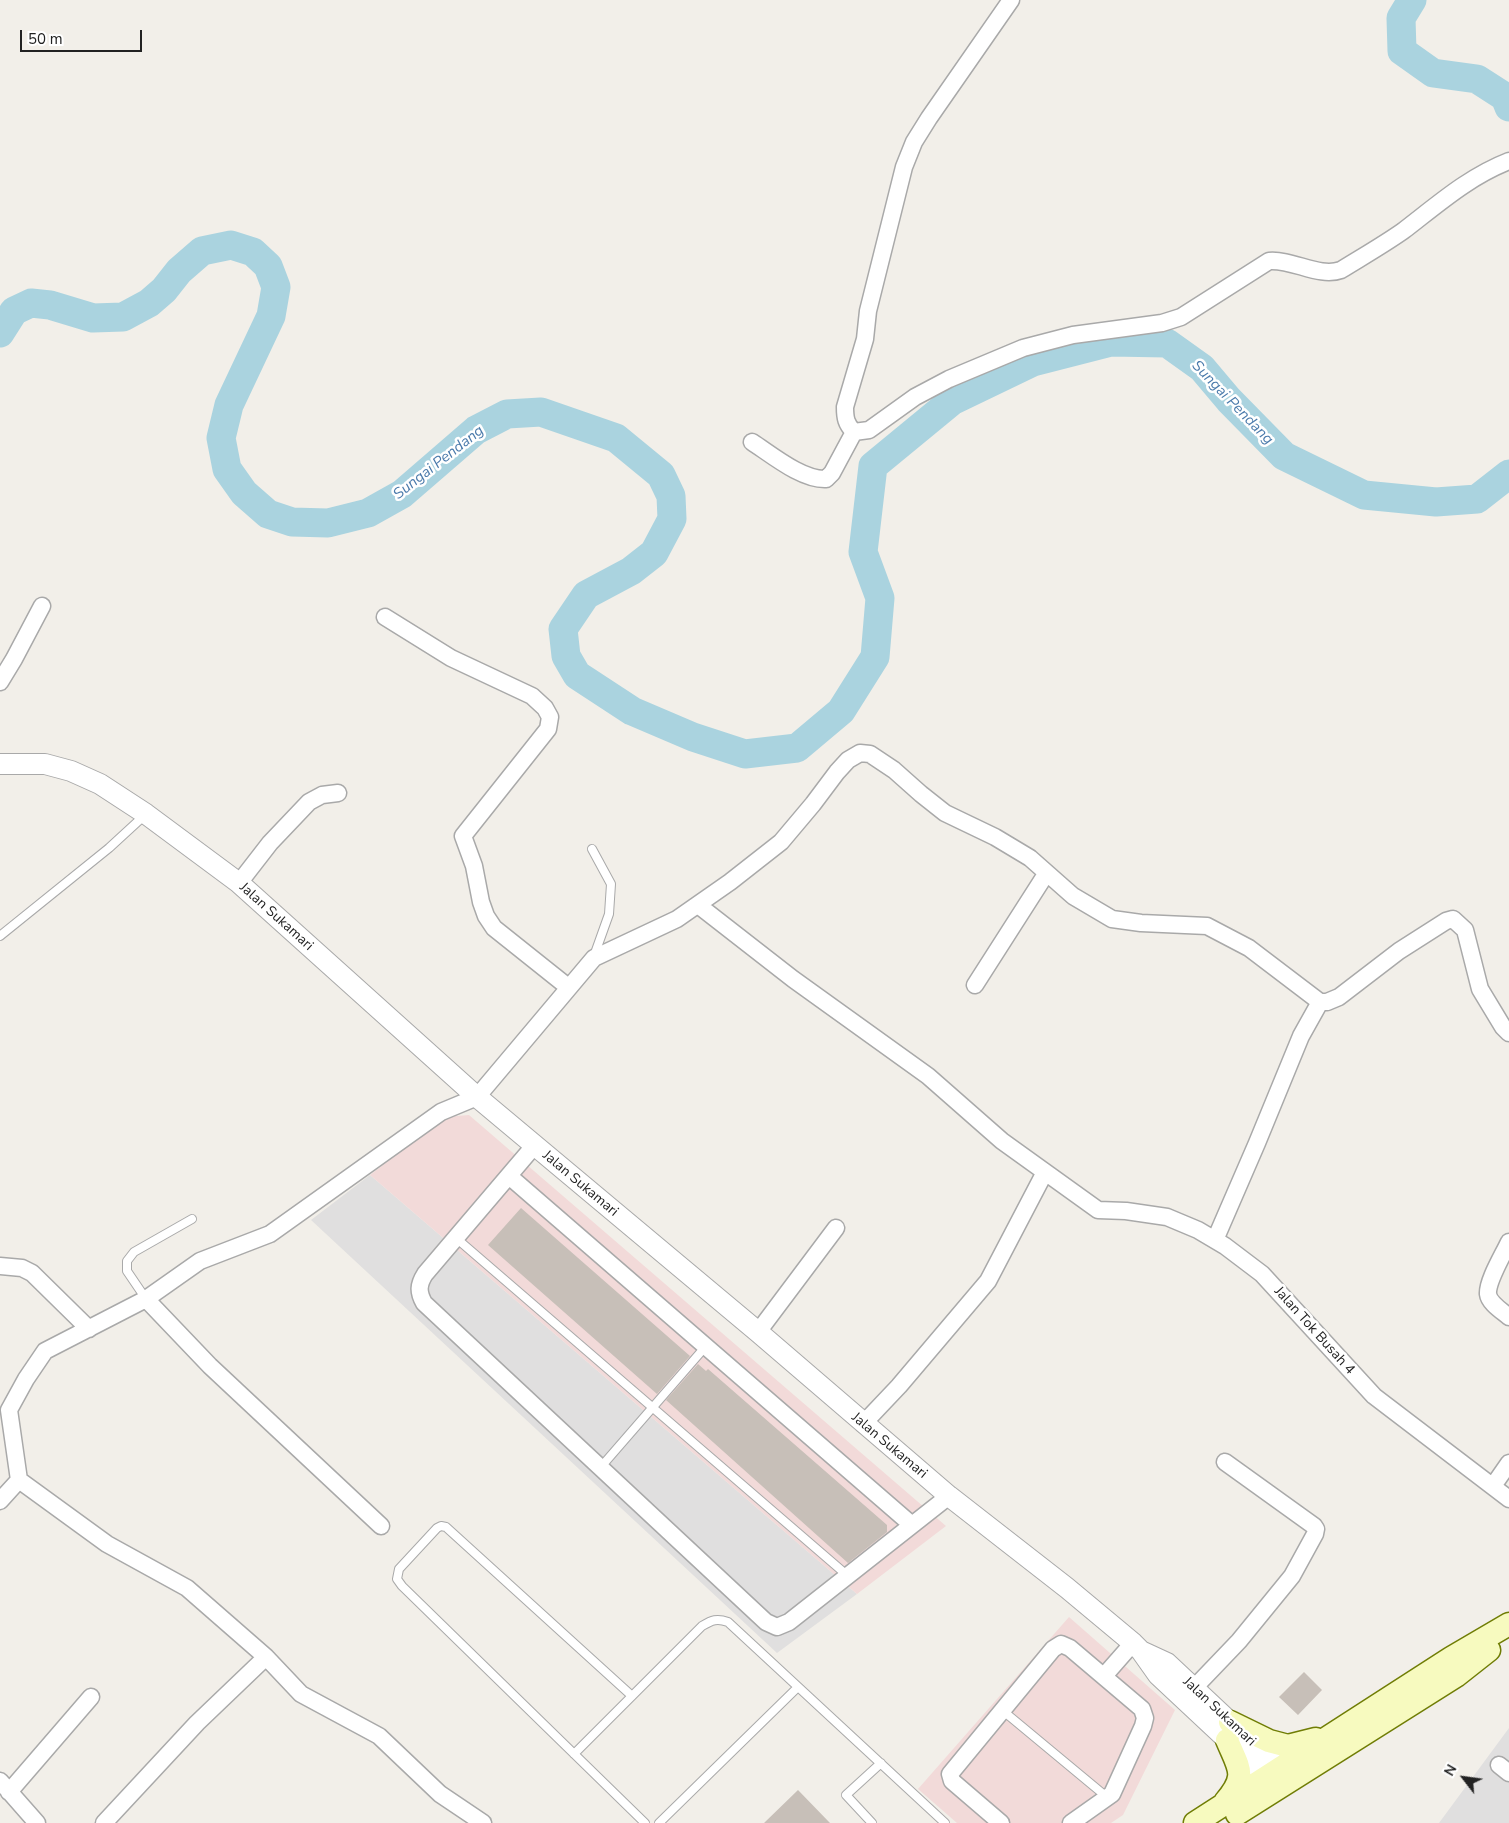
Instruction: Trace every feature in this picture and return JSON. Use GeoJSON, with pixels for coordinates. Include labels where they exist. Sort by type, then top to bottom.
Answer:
{"type":"FeatureCollection","features":[{"type":"Feature","properties":{"kind":"main road"},"geometry":{"type":"LineString","coordinates":[[1281,1778],[1340,1730],[1451,1658],[1509,1624]]}},
{"type":"Feature","properties":{"kind":"main road"},"geometry":{"type":"LineString","coordinates":[[1195,1823],[1222,1815],[1281,1778],[1456,1676],[1509,1634]]}},
{"type":"Feature","properties":{"kind":"main road"},"geometry":{"type":"LineString","coordinates":[[1222,1815],[1239,1782],[1238,1766],[1228,1731],[1288,1746],[1307,1742],[1340,1730]]}},
{"type":"Feature","properties":{"kind":"street"},"geometry":{"type":"LineString","coordinates":[[854,432],[848,426],[845,419],[845,407],[865,339],[868,311],[904,167],[914,142],[929,118],[1011,0]]}},
{"type":"Feature","properties":{"kind":"street"},"geometry":{"type":"LineString","coordinates":[[854,432],[869,430],[915,397],[949,379],[1023,348],[1073,336],[1162,324],[1181,317],[1270,261],[1285,262],[1330,272],[1341,270],[1400,232],[1456,190],[1494,167],[1509,161]]}},
{"type":"Feature","properties":{"kind":"street"},"geometry":{"type":"LineString","coordinates":[[752,442],[806,475],[820,480],[826,479],[832,473],[854,432]]}},
{"type":"Feature","properties":{"kind":"street"},"geometry":{"type":"LineString","coordinates":[[0,682],[42,606]]}},
{"type":"Feature","properties":{"kind":"street"},"geometry":{"type":"LineString","coordinates":[[385,617],[451,658],[532,696],[545,708],[550,716],[548,729],[463,836],[474,866],[481,902],[486,916],[494,928],[568,987]]}},
{"type":"Feature","properties":{"kind":"street"},"geometry":{"type":"LineString","coordinates":[[483,1823],[440,1794],[380,1736],[300,1694],[266,1657],[187,1588],[107,1544],[19,1480],[9,1410],[26,1379],[45,1352],[146,1299],[200,1261],[270,1234],[441,1112],[477,1098],[594,958],[677,920],[782,842],[837,772],[848,760],[860,753],[870,754],[894,770],[945,813],[994,837],[1030,858],[1072,896],[1112,919],[1141,923],[1207,926],[1249,948],[1320,1002],[1327,1002],[1339,997],[1399,951],[1446,921],[1453,919],[1465,930],[1480,989],[1503,1028],[1509,1033]]}},
{"type":"Feature","properties":{"kind":"street","name":"Jalan Sukamari"},"geometry":{"type":"LineString","coordinates":[[0,764],[45,764],[71,771],[100,784],[146,814],[239,882],[477,1098],[758,1332],[863,1424],[949,1496],[1067,1588],[1137,1647],[1167,1663],[1194,1688],[1228,1731]]}},
{"type":"Feature","properties":{"kind":"street"},"geometry":{"type":"LineString","coordinates":[[239,882],[270,843],[309,802],[322,795],[338,793]]}},
{"type":"Feature","properties":{"kind":"street"},"geometry":{"type":"LineString","coordinates":[[975,985],[1046,874]]}},
{"type":"Feature","properties":{"kind":"street"},"geometry":{"type":"LineString","coordinates":[[698,905],[793,979],[928,1076],[1002,1141],[1045,1172],[988,1281],[899,1386],[863,1424]]}},
{"type":"Feature","properties":{"kind":"street"},"geometry":{"type":"LineString","coordinates":[[1214,1240],[1258,1142],[1300,1036],[1320,1002]]}},
{"type":"Feature","properties":{"kind":"street"},"geometry":{"type":"LineString","coordinates":[[534,1146],[425,1274],[420,1282],[419,1290],[424,1303],[766,1622],[777,1627],[789,1622],[949,1496]]}},
{"type":"Feature","properties":{"kind":"street","name":"Jalan Tok Busah 4"},"geometry":{"type":"LineString","coordinates":[[1045,1172],[1098,1210],[1126,1210],[1168,1217],[1198,1230],[1214,1240],[1262,1274],[1374,1396],[1509,1498]]}},
{"type":"Feature","properties":{"kind":"street"},"geometry":{"type":"LineString","coordinates":[[509,1176],[912,1525]]}},
{"type":"Feature","properties":{"kind":"street"},"geometry":{"type":"LineString","coordinates":[[758,1332],[836,1228]]}},
{"type":"Feature","properties":{"kind":"street"},"geometry":{"type":"LineString","coordinates":[[1509,1242],[1491,1281],[1488,1294],[1493,1304],[1509,1317]]}},
{"type":"Feature","properties":{"kind":"street"},"geometry":{"type":"LineString","coordinates":[[0,1266],[22,1268],[32,1273],[89,1329]]}},
{"type":"Feature","properties":{"kind":"street"},"geometry":{"type":"LineString","coordinates":[[146,1299],[210,1366],[381,1526]]}},
{"type":"Feature","properties":{"kind":"street"},"geometry":{"type":"LineString","coordinates":[[1194,1688],[1239,1641],[1292,1576],[1315,1534],[1314,1526],[1225,1462]]}},
{"type":"Feature","properties":{"kind":"street"},"geometry":{"type":"LineString","coordinates":[[1493,1486],[1509,1463]]}},
{"type":"Feature","properties":{"kind":"street"},"geometry":{"type":"LineString","coordinates":[[0,1501],[19,1480]]}},
{"type":"Feature","properties":{"kind":"street"},"geometry":{"type":"LineString","coordinates":[[1000,1823],[952,1781],[950,1774],[1053,1650],[1061,1644],[1070,1648],[1142,1709],[1145,1718],[1116,1789],[1108,1798],[1071,1823]]}},
{"type":"Feature","properties":{"kind":"street"},"geometry":{"type":"LineString","coordinates":[[1104,1676],[1137,1647]]}},
{"type":"Feature","properties":{"kind":"street","name":"Jalan Sukamari"},"geometry":{"type":"LineString","coordinates":[[1137,1647],[1158,1675],[1228,1731],[1281,1778]]}},
{"type":"Feature","properties":{"kind":"street"},"geometry":{"type":"LineString","coordinates":[[104,1823],[197,1723],[266,1657]]}},
{"type":"Feature","properties":{"kind":"street"},"geometry":{"type":"LineString","coordinates":[[37,1823],[5,1786],[91,1697]]}},
{"type":"Feature","properties":{"kind":"lane"},"geometry":{"type":"LineString","coordinates":[[0,936],[109,848],[146,814]]}},
{"type":"Feature","properties":{"kind":"lane"},"geometry":{"type":"LineString","coordinates":[[592,849],[610,884],[609,914],[594,958]]}},
{"type":"Feature","properties":{"kind":"lane"},"geometry":{"type":"LineString","coordinates":[[146,1299],[128,1271],[127,1261],[134,1252],[192,1219]]}},
{"type":"Feature","properties":{"kind":"lane"},"geometry":{"type":"LineString","coordinates":[[456,1238],[848,1576]]}},
{"type":"Feature","properties":{"kind":"lane"},"geometry":{"type":"LineString","coordinates":[[600,1468],[706,1346]]}},
{"type":"Feature","properties":{"kind":"lane"},"geometry":{"type":"LineString","coordinates":[[632,1696],[446,1527],[441,1526],[437,1528],[399,1569],[397,1579],[402,1586],[645,1823]]}},
{"type":"Feature","properties":{"kind":"lane"},"geometry":{"type":"LineString","coordinates":[[574,1754],[702,1626],[711,1620],[720,1619],[728,1622],[945,1823]]}},
{"type":"Feature","properties":{"kind":"lane"},"geometry":{"type":"LineString","coordinates":[[659,1823],[798,1687]]}},
{"type":"Feature","properties":{"kind":"lane"},"geometry":{"type":"LineString","coordinates":[[1002,1710],[1108,1798]]}},
{"type":"Feature","properties":{"kind":"lane"},"geometry":{"type":"LineString","coordinates":[[872,1823],[846,1794],[881,1763]]}},
{"type":"Feature","properties":{"kind":"shaded area"},"geometry":{"type":"Polygon","coordinates":[[[469,1115],[946,1526],[857,1594],[370,1175],[445,1117],[469,1115]]]}},
{"type":"Feature","properties":{"kind":"shaded area"},"geometry":{"type":"Polygon","coordinates":[[[370,1175],[857,1594],[777,1653],[311,1220],[370,1175]]]}},
{"type":"Feature","properties":{"kind":"shaded area"},"geometry":{"type":"Polygon","coordinates":[[[1069,1617],[1175,1710],[1123,1815],[1111,1823],[957,1823],[918,1789],[1069,1617]]]}},
{"type":"Feature","properties":{"kind":"shaded area"},"geometry":{"type":"Polygon","coordinates":[[[1509,1728],[1509,1823],[1439,1823],[1509,1728]]]}},
{"type":"Feature","properties":{"kind":"building"},"geometry":{"type":"Polygon","coordinates":[[[521,1208],[690,1356],[657,1394],[488,1245],[521,1208]]]}},
{"type":"Feature","properties":{"kind":"building"},"geometry":{"type":"Polygon","coordinates":[[[698,1364],[706,1371],[708,1369],[887,1525],[887,1532],[848,1563],[666,1400],[698,1364]]]}},
{"type":"Feature","properties":{"kind":"building"},"geometry":{"type":"Polygon","coordinates":[[[1304,1672],[1322,1690],[1298,1715],[1279,1697],[1304,1672]]]}},
{"type":"Feature","properties":{"kind":"building"},"geometry":{"type":"Polygon","coordinates":[[[798,1790],[830,1823],[764,1823],[798,1790]]]}},
{"type":"Feature","properties":{"kind":"waterway","name":"Sungai Pendang"},"geometry":{"type":"LineString","coordinates":[[1412,0],[1401,18],[1402,51],[1433,73],[1477,79],[1505,97],[1509,107]]}},
{"type":"Feature","properties":{"kind":"waterway","name":"Sungai Pendang"},"geometry":{"type":"LineString","coordinates":[[0,333],[14,311],[31,303],[50,305],[93,318],[123,317],[149,303],[164,290],[179,271],[202,251],[231,245],[253,252],[268,266],[276,287],[271,316],[229,405],[221,438],[227,469],[244,493],[268,514],[292,522],[328,523],[368,513],[402,494],[476,430],[507,414],[541,412],[616,438],[661,475],[671,496],[672,519],[654,553],[631,571],[586,595],[563,629],[566,656],[577,675],[632,711],[693,737],[745,754],[797,748],[841,711],[875,657],[880,598],[863,552],[873,466],[952,401],[1033,362],[1111,342],[1167,343],[1202,368],[1229,400],[1284,456],[1364,495],[1436,502],[1477,499],[1509,474]]}}]}
